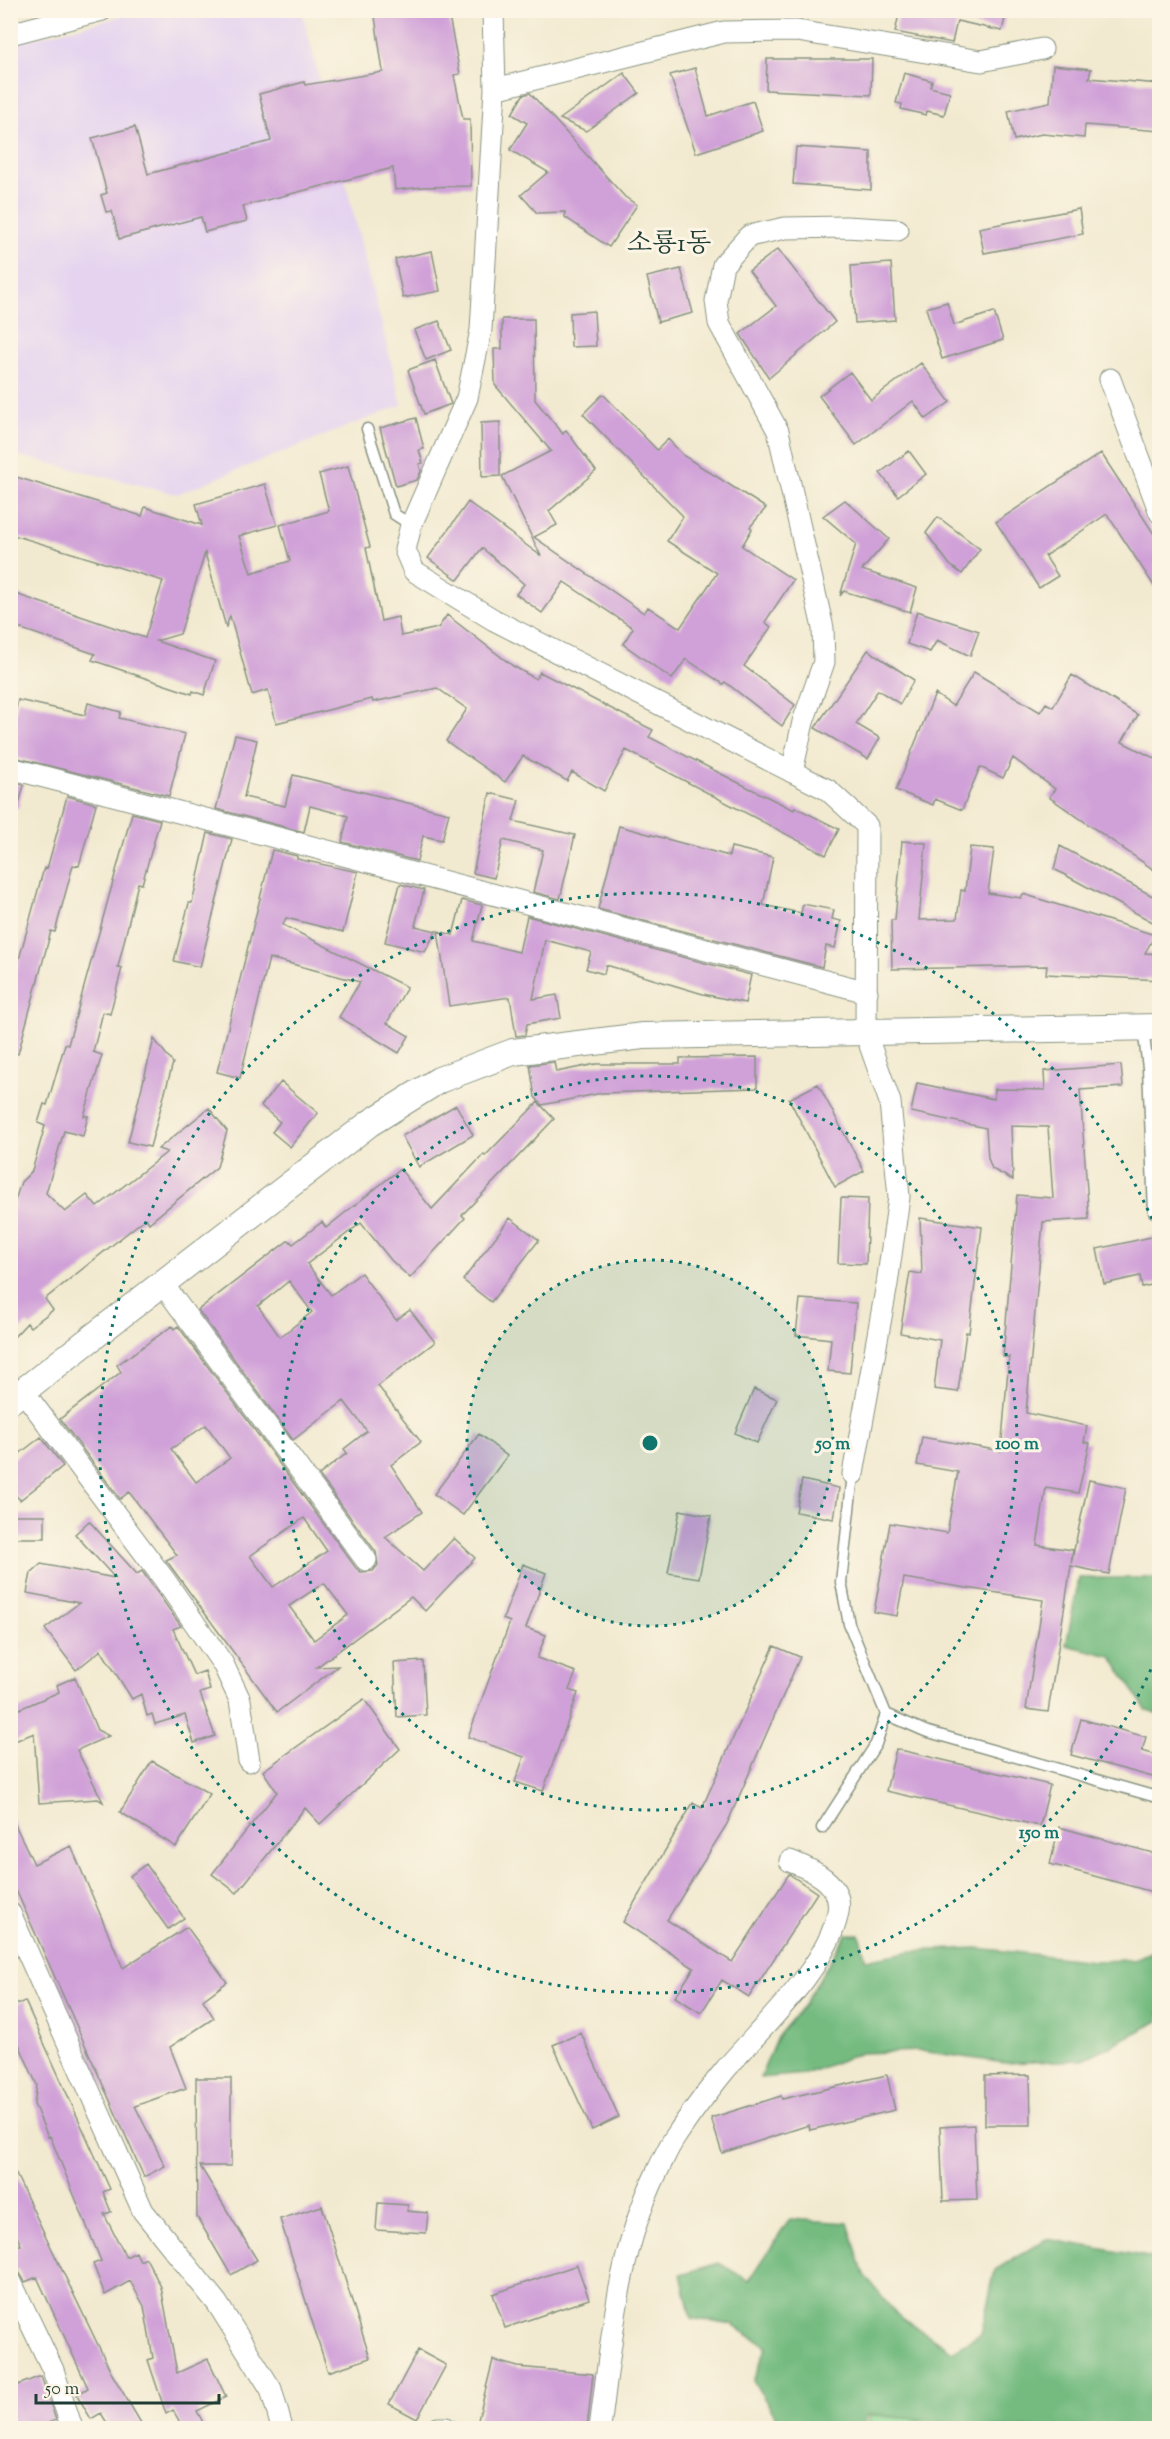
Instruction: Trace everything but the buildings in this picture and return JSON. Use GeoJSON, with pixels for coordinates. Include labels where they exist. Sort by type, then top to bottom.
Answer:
{"type":"FeatureCollection","features":[{"type":"Feature","properties":{"kind":"street"},"geometry":{"type":"LineString","coordinates":[[10,34],[102,10]]}},
{"type":"Feature","properties":{"kind":"street"},"geometry":{"type":"LineString","coordinates":[[493,10],[495,89],[481,330],[467,398],[411,525],[405,550],[414,571],[494,620],[828,790],[867,826],[866,1034],[890,1102],[898,1197],[887,1284],[853,1474]]}},
{"type":"Feature","properties":{"kind":"street"},"geometry":{"type":"LineString","coordinates":[[495,89],[724,32],[797,31],[981,61],[1042,49]]}},
{"type":"Feature","properties":{"kind":"street"},"geometry":{"type":"LineString","coordinates":[[792,772],[803,722],[824,662],[823,628],[778,430],[719,323],[716,301],[723,265],[749,236],[785,228],[846,227],[898,230]]}},
{"type":"Feature","properties":{"kind":"street"},"geometry":{"type":"LineString","coordinates":[[1110,379],[1160,513]]}},
{"type":"Feature","properties":{"kind":"street"},"geometry":{"type":"LineString","coordinates":[[10,768],[867,992]]}},
{"type":"Feature","properties":{"kind":"street"},"geometry":{"type":"LineString","coordinates":[[249,1761],[240,1700],[224,1664],[164,1579],[17,1396],[370,1123],[439,1080],[513,1052],[643,1036],[866,1034],[1151,1027]]}},
{"type":"Feature","properties":{"kind":"street"},"geometry":{"type":"LineString","coordinates":[[162,1283],[366,1560]]}},
{"type":"Feature","properties":{"kind":"street"},"geometry":{"type":"LineString","coordinates":[[600,2428],[623,2266],[642,2203],[674,2138],[725,2070],[799,1987],[829,1938],[838,1912],[837,1893],[826,1878],[790,1862]]}},
{"type":"Feature","properties":{"kind":"street"},"geometry":{"type":"LineString","coordinates":[[10,1913],[143,2211],[217,2303],[271,2389],[282,2428]]}},
{"type":"Feature","properties":{"kind":"street"},"geometry":{"type":"LineString","coordinates":[[10,2280],[53,2370],[72,2428]]}},
{"type":"Feature","properties":{"kind":"street"},"geometry":{"type":"LineString","coordinates":[[438,2428],[446,2428]]}},
{"type":"Feature","properties":{"kind":"lane"},"geometry":{"type":"LineString","coordinates":[[367,429],[394,514],[411,525]]}},
{"type":"Feature","properties":{"kind":"lane"},"geometry":{"type":"LineString","coordinates":[[1151,1027],[1148,1068],[1154,1212]]}},
{"type":"Feature","properties":{"kind":"lane"},"geometry":{"type":"LineString","coordinates":[[822,1828],[876,1744],[886,1714],[849,1624],[841,1582],[853,1474]]}},
{"type":"Feature","properties":{"kind":"lane"},"geometry":{"type":"LineString","coordinates":[[886,1714],[926,1731],[1160,1798]]}},
{"type":"Feature","properties":{"kind":"shaded area"},"geometry":{"type":"Polygon","coordinates":[[[143,11],[302,11],[402,405],[177,494],[11,454],[11,44],[143,11]]]}},
{"type":"Feature","properties":{"kind":"green space"},"geometry":{"type":"Polygon","coordinates":[[[1079,1578],[1159,1578],[1159,1715],[1146,1710],[1111,1656],[1066,1645],[1079,1578]]]}},
{"type":"Feature","properties":{"kind":"green space"},"geometry":{"type":"Polygon","coordinates":[[[846,1934],[859,1934],[866,1960],[911,1951],[977,1948],[1094,1961],[1133,1960],[1159,1948],[1159,2021],[1082,2060],[1005,2063],[921,2051],[861,2053],[805,2074],[760,2078],[777,2037],[804,2005],[846,1934]]]}},
{"type":"Feature","properties":{"kind":"green space"},"geometry":{"type":"Polygon","coordinates":[[[790,2219],[848,2223],[864,2275],[896,2314],[952,2351],[981,2334],[995,2270],[1046,2239],[1159,2259],[1159,2428],[979,2428],[941,2421],[867,2415],[863,2428],[783,2428],[753,2381],[767,2346],[732,2325],[691,2318],[681,2274],[719,2263],[749,2281],[790,2219]]]}},
{"type":"Feature","properties":{"kind":"green space"},"geometry":{"type":"Polygon","coordinates":[[[873,2404],[1059,2428],[867,2428],[873,2404]]]}},
{"type":"Feature","properties":{"kind":"district","name":"소룡1동"},"geometry":{"type":"Point","coordinates":[669,242]}}]}
